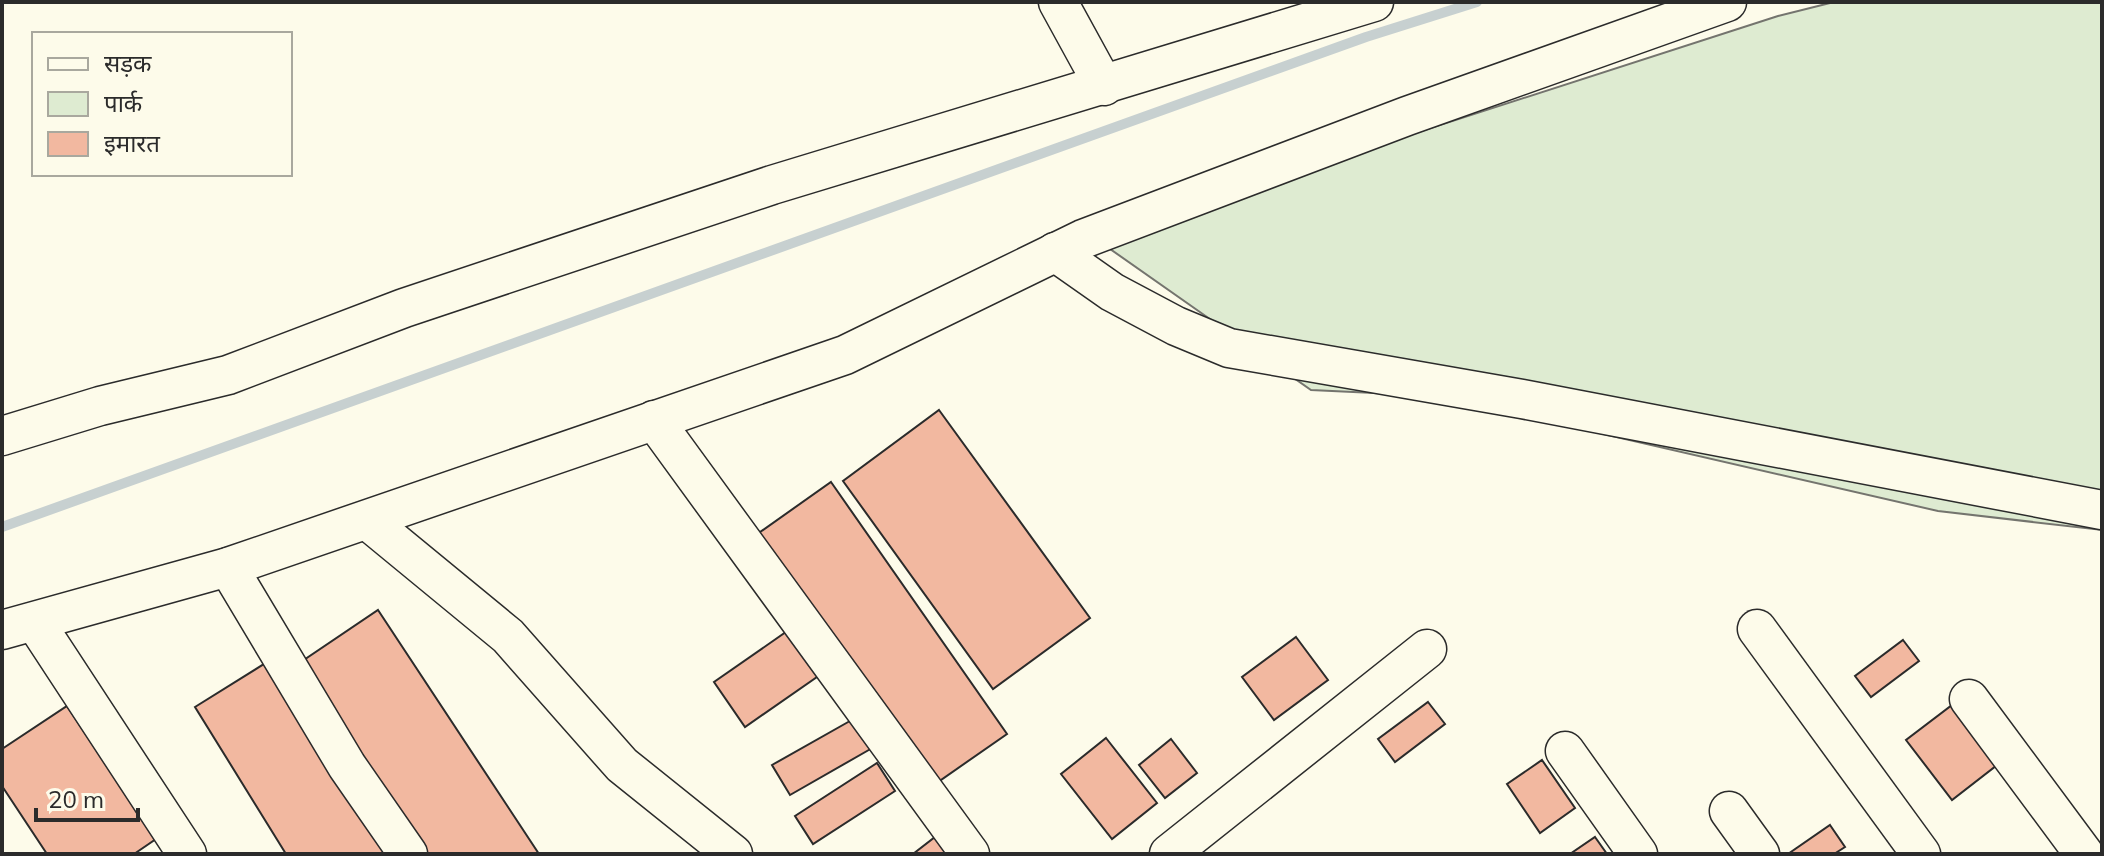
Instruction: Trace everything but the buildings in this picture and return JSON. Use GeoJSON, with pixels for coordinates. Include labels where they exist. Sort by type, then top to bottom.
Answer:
{"type":"FeatureCollection","features":[{"type":"Feature","properties":{"kind":"street"},"geometry":{"type":"LineString","coordinates":[[1058,2],[1104,86]]}},
{"type":"Feature","properties":{"kind":"street"},"geometry":{"type":"LineString","coordinates":[[2,436],[100,406],[228,375],[404,308],[772,185],[1374,2]]}},
{"type":"Feature","properties":{"kind":"street"},"geometry":{"type":"LineString","coordinates":[[187,854],[18,626],[228,567],[845,355],[1055,252],[1407,116],[1727,2]]}},
{"type":"Feature","properties":{"kind":"street"},"geometry":{"type":"LineString","coordinates":[[1055,252],[1112,292],[1176,326],[1229,348],[1522,399],[2102,510]]}},
{"type":"Feature","properties":{"kind":"street"},"geometry":{"type":"LineString","coordinates":[[654,420],[970,854]]}},
{"type":"Feature","properties":{"kind":"street"},"geometry":{"type":"LineString","coordinates":[[367,520],[508,636],[622,765],[733,854]]}},
{"type":"Feature","properties":{"kind":"street"},"geometry":{"type":"LineString","coordinates":[[228,567],[347,766],[408,854]]}},
{"type":"Feature","properties":{"kind":"street"},"geometry":{"type":"LineString","coordinates":[[1757,629],[1921,854]]}},
{"type":"Feature","properties":{"kind":"street"},"geometry":{"type":"LineString","coordinates":[[1169,854],[1427,649]]}},
{"type":"Feature","properties":{"kind":"street"},"geometry":{"type":"LineString","coordinates":[[1969,699],[2084,854]]}},
{"type":"Feature","properties":{"kind":"street"},"geometry":{"type":"LineString","coordinates":[[1565,751],[1638,854]]}},
{"type":"Feature","properties":{"kind":"street"},"geometry":{"type":"LineString","coordinates":[[1729,811],[1760,854]]}},
{"type":"Feature","properties":{"kind":"green space"},"geometry":{"type":"Polygon","coordinates":[[[1834,2],[2102,2],[2102,530],[1938,511],[1438,396],[1311,390],[1093,237],[1778,16],[1834,2]]]}},
{"type":"Feature","properties":{"kind":"waterway"},"geometry":{"type":"LineString","coordinates":[[2,527],[1366,37],[1477,2]]}}]}
